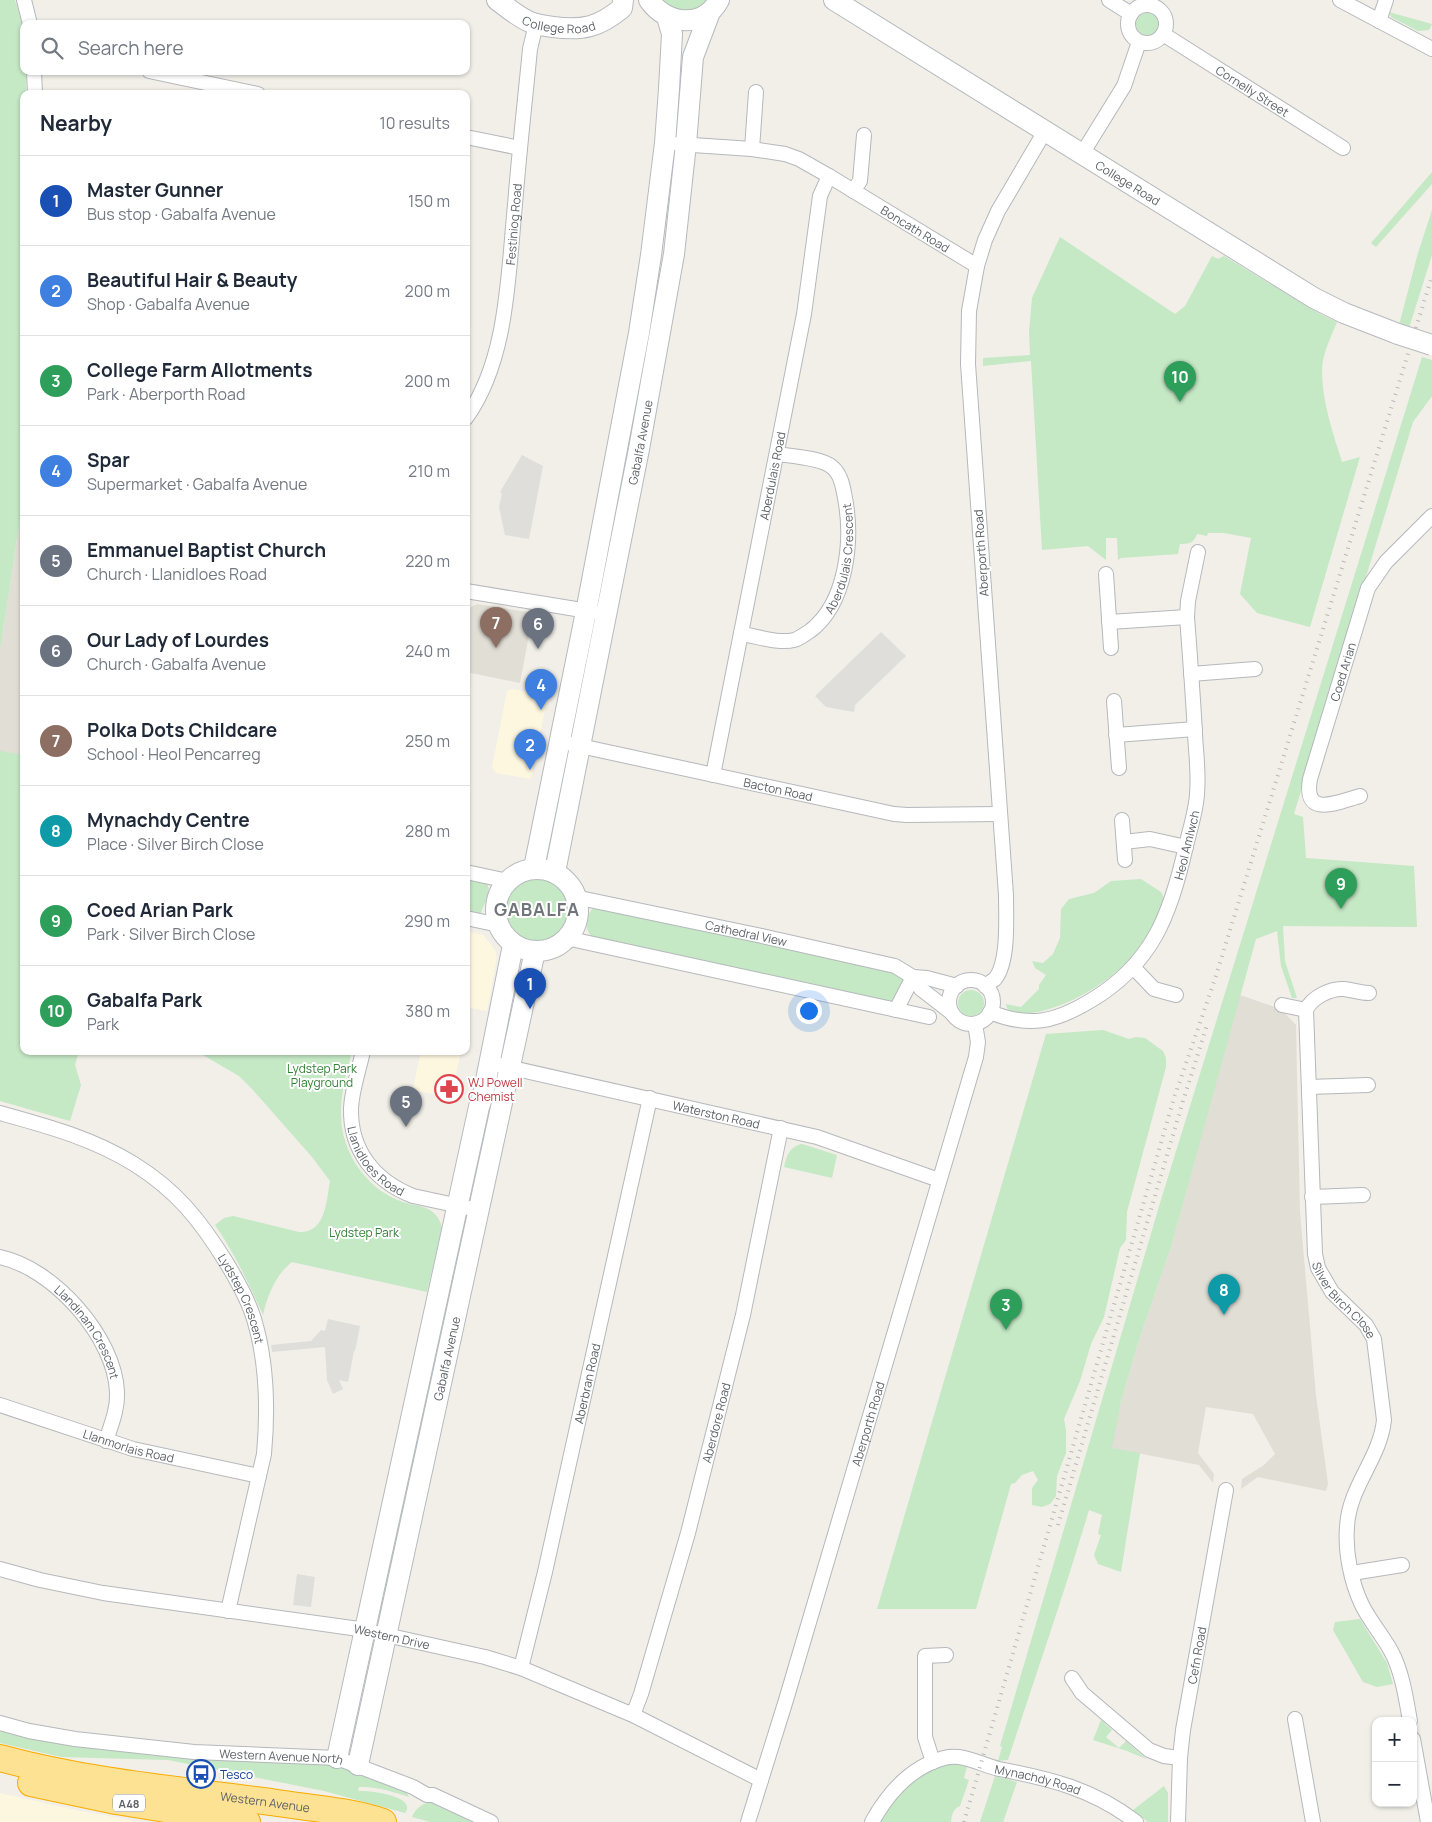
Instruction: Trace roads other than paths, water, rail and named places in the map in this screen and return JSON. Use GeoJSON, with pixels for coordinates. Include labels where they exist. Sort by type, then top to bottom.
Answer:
{"type":"FeatureCollection","features":[{"type":"Feature","properties":{"kind":"highway","name":"Western Avenue"},"geometry":{"type":"LineString","coordinates":[[0,1758],[52,1770],[307,1815],[383,1822]]}},
{"type":"Feature","properties":{"kind":"highway","name":"Western Avenue"},"geometry":{"type":"LineString","coordinates":[[0,1774],[49,1788],[247,1822]]}},
{"type":"Feature","properties":{"kind":"street"},"geometry":{"type":"LineString","coordinates":[[24,0],[29,20]]}},
{"type":"Feature","properties":{"kind":"street","name":"College Road"},"geometry":{"type":"LineString","coordinates":[[497,0],[523,18],[536,24],[569,29],[588,28],[605,21],[623,4],[630,10],[657,8],[678,20],[689,21],[700,18],[714,6]]}},
{"type":"Feature","properties":{"kind":"street","name":"College Road"},"geometry":{"type":"LineString","coordinates":[[834,0],[1318,300],[1344,313],[1432,345]]}},
{"type":"Feature","properties":{"kind":"street"},"geometry":{"type":"LineString","coordinates":[[1109,0],[1131,14]]}},
{"type":"Feature","properties":{"kind":"street"},"geometry":{"type":"LineString","coordinates":[[1340,0],[1432,49]]}},
{"type":"Feature","properties":{"kind":"street"},"geometry":{"type":"LineString","coordinates":[[1379,21],[1386,0]]}},
{"type":"Feature","properties":{"kind":"street"},"geometry":{"type":"LineString","coordinates":[[1153,3],[1165,19],[1166,25],[1163,34],[1151,43],[1139,42],[1130,33],[1128,27],[1131,14],[1140,7],[1153,3]]}},
{"type":"Feature","properties":{"kind":"street","name":"Gabalfa Avenue"},"geometry":{"type":"LineString","coordinates":[[556,872],[570,744],[596,612],[660,336],[674,254],[693,57],[702,30],[714,6]]}},
{"type":"Feature","properties":{"kind":"street","name":"Gabalfa Avenue"},"geometry":{"type":"LineString","coordinates":[[596,612],[651,255],[665,143],[672,34],[657,8]]}},
{"type":"Feature","properties":{"kind":"street","name":"Festiniog Road"},"geometry":{"type":"LineString","coordinates":[[470,410],[489,374],[502,324],[530,49],[536,24]]}},
{"type":"Feature","properties":{"kind":"street","name":"Cornelly Street"},"geometry":{"type":"LineString","coordinates":[[1163,34],[1343,148]]}},
{"type":"Feature","properties":{"kind":"street"},"geometry":{"type":"LineString","coordinates":[[1082,154],[1124,86],[1139,42]]}},
{"type":"Feature","properties":{"kind":"street"},"geometry":{"type":"LineString","coordinates":[[34,75],[35,90]]}},
{"type":"Feature","properties":{"kind":"street"},"geometry":{"type":"LineString","coordinates":[[168,75],[239,90]]}},
{"type":"Feature","properties":{"kind":"street"},"geometry":{"type":"LineString","coordinates":[[752,149],[756,92]]}},
{"type":"Feature","properties":{"kind":"street","name":"Aberporth Road"},"geometry":{"type":"LineString","coordinates":[[985,986],[995,978],[1001,966],[1005,940],[1006,896],[968,364],[969,311],[977,266],[985,240],[993,221],[1045,130]]}},
{"type":"Feature","properties":{"kind":"street"},"geometry":{"type":"LineString","coordinates":[[853,191],[860,181],[864,134]]}},
{"type":"Feature","properties":{"kind":"street"},"geometry":{"type":"LineString","coordinates":[[470,138],[520,148]]}},
{"type":"Feature","properties":{"kind":"street","name":"Boncath Road"},"geometry":{"type":"LineString","coordinates":[[665,143],[752,149],[785,154],[829,176],[977,266]]}},
{"type":"Feature","properties":{"kind":"street","name":"Aberdulais Road"},"geometry":{"type":"LineString","coordinates":[[713,775],[804,314],[820,196],[829,176]]}},
{"type":"Feature","properties":{"kind":"street","name":"Aberdulais Crescent"},"geometry":{"type":"LineString","coordinates":[[741,634],[784,641],[795,640],[805,634],[818,624],[827,613],[843,575],[847,557],[847,509],[842,482],[837,471],[824,462],[777,454]]}},
{"type":"Feature","properties":{"kind":"street","name":"Coed Arian"},"geometry":{"type":"LineString","coordinates":[[1360,796],[1328,804],[1318,804],[1308,794],[1310,778],[1368,588],[1386,562],[1432,516]]}},
{"type":"Feature","properties":{"kind":"street","name":"Heol Amlwch"},"geometry":{"type":"LineString","coordinates":[[990,1012],[1007,1019],[1034,1022],[1050,1019],[1072,1011],[1100,996],[1133,967],[1155,938],[1167,916],[1177,884],[1197,796],[1188,601],[1198,552]]}},
{"type":"Feature","properties":{"kind":"street"},"geometry":{"type":"LineString","coordinates":[[1106,574],[1111,648]]}},
{"type":"Feature","properties":{"kind":"street"},"geometry":{"type":"LineString","coordinates":[[470,593],[596,612]]}},
{"type":"Feature","properties":{"kind":"street"},"geometry":{"type":"LineString","coordinates":[[1109,622],[1188,616]]}},
{"type":"Feature","properties":{"kind":"street"},"geometry":{"type":"LineString","coordinates":[[1191,674],[1255,669]]}},
{"type":"Feature","properties":{"kind":"street"},"geometry":{"type":"LineString","coordinates":[[1114,701],[1118,768]]}},
{"type":"Feature","properties":{"kind":"street"},"geometry":{"type":"LineString","coordinates":[[1116,735],[1195,729]]}},
{"type":"Feature","properties":{"kind":"street","name":"Gabalfa Avenue"},"geometry":{"type":"LineString","coordinates":[[534,868],[570,744]]}},
{"type":"Feature","properties":{"kind":"street","name":"Bacton Road"},"geometry":{"type":"LineString","coordinates":[[570,744],[894,814],[1000,814]]}},
{"type":"Feature","properties":{"kind":"street"},"geometry":{"type":"LineString","coordinates":[[1122,820],[1125,860]]}},
{"type":"Feature","properties":{"kind":"street"},"geometry":{"type":"LineString","coordinates":[[1124,842],[1150,840],[1186,847]]}},
{"type":"Feature","properties":{"kind":"street"},"geometry":{"type":"LineString","coordinates":[[534,868],[543,868],[556,872],[564,878],[571,887],[578,909],[572,931],[566,938],[552,948],[535,951],[521,949],[506,939],[499,925],[496,905],[498,895],[508,881],[520,873],[534,868]]}},
{"type":"Feature","properties":{"kind":"street"},"geometry":{"type":"LineString","coordinates":[[470,873],[508,881]]}},
{"type":"Feature","properties":{"kind":"street","name":"Cathedral View"},"geometry":{"type":"LineString","coordinates":[[575,897],[681,918],[895,966],[913,977],[921,988],[952,1013]]}},
{"type":"Feature","properties":{"kind":"street"},"geometry":{"type":"LineString","coordinates":[[470,919],[499,925]]}},
{"type":"Feature","properties":{"kind":"street"},"geometry":{"type":"LineString","coordinates":[[566,938],[929,1017]]}},
{"type":"Feature","properties":{"kind":"street","name":"Gabalfa Avenue"},"geometry":{"type":"LineString","coordinates":[[358,1765],[478,1210],[499,1066],[491,1052],[513,945]]}},
{"type":"Feature","properties":{"kind":"street","name":"Gabalfa Avenue"},"geometry":{"type":"LineString","coordinates":[[337,1758],[458,1206],[535,951]]}},
{"type":"Feature","properties":{"kind":"street"},"geometry":{"type":"LineString","coordinates":[[1133,967],[1154,989],[1176,995]]}},
{"type":"Feature","properties":{"kind":"street"},"geometry":{"type":"LineString","coordinates":[[896,1010],[913,977]]}},
{"type":"Feature","properties":{"kind":"street","name":"Cathedral View"},"geometry":{"type":"LineString","coordinates":[[913,977],[927,978],[957,986]]}},
{"type":"Feature","properties":{"kind":"street"},"geometry":{"type":"LineString","coordinates":[[974,981],[985,986],[992,998],[990,1012],[987,1017],[975,1024],[962,1022],[952,1013],[949,1002],[950,996],[957,986],[962,982],[974,981]]}},
{"type":"Feature","properties":{"kind":"street"},"geometry":{"type":"LineString","coordinates":[[1282,1004],[1306,1010],[1314,1000],[1329,992],[1344,989],[1369,993]]}},
{"type":"Feature","properties":{"kind":"street","name":"Silver Birch Close"},"geometry":{"type":"LineString","coordinates":[[1306,1010],[1315,1254],[1318,1268],[1332,1292],[1366,1325],[1374,1339],[1384,1420],[1377,1448],[1361,1477],[1350,1508],[1346,1536],[1352,1573],[1362,1605],[1392,1652],[1402,1682],[1409,1717]]}},
{"type":"Feature","properties":{"kind":"street","name":"Aberporth Road"},"geometry":{"type":"LineString","coordinates":[[748,1822],[976,1057],[978,1042],[975,1024]]}},
{"type":"Feature","properties":{"kind":"street","name":"Llanidloes Road"},"geometry":{"type":"LineString","coordinates":[[362,1055],[353,1094],[352,1121],[357,1143],[369,1166],[387,1183],[404,1192],[478,1210]]}},
{"type":"Feature","properties":{"kind":"street","name":"Waterston Road"},"geometry":{"type":"LineString","coordinates":[[499,1066],[650,1098],[817,1137],[939,1180]]}},
{"type":"Feature","properties":{"kind":"street"},"geometry":{"type":"LineString","coordinates":[[1309,1087],[1368,1085]]}},
{"type":"Feature","properties":{"kind":"street","name":"Aberbran Road"},"geometry":{"type":"LineString","coordinates":[[521,1668],[545,1572],[650,1098]]}},
{"type":"Feature","properties":{"kind":"street","name":"Lydstep Crescent"},"geometry":{"type":"LineString","coordinates":[[0,1113],[71,1133],[107,1149],[134,1164],[175,1195],[193,1213],[235,1276],[254,1318],[258,1334],[265,1383],[266,1417],[264,1454],[228,1611]]}},
{"type":"Feature","properties":{"kind":"street","name":"Aberdore Road"},"geometry":{"type":"LineString","coordinates":[[633,1715],[641,1694],[688,1533],[743,1315],[781,1128]]}},
{"type":"Feature","properties":{"kind":"street"},"geometry":{"type":"LineString","coordinates":[[1312,1197],[1363,1195]]}},
{"type":"Feature","properties":{"kind":"street","name":"Llandinam Crescent"},"geometry":{"type":"LineString","coordinates":[[0,1257],[33,1269],[52,1284],[86,1318],[100,1337],[116,1381],[117,1393],[116,1408],[106,1441]]}},
{"type":"Feature","properties":{"kind":"street","name":"Llanmorlais Road"},"geometry":{"type":"LineString","coordinates":[[0,1405],[106,1441],[148,1453],[259,1476]]}},
{"type":"Feature","properties":{"kind":"street","name":"Cefn Road"},"geometry":{"type":"LineString","coordinates":[[1178,1822],[1180,1758],[1186,1715],[1226,1490]]}},
{"type":"Feature","properties":{"kind":"street"},"geometry":{"type":"LineString","coordinates":[[1352,1573],[1402,1565]]}},
{"type":"Feature","properties":{"kind":"street","name":"Western Drive"},"geometry":{"type":"LineString","coordinates":[[0,1569],[40,1580],[104,1593],[365,1630],[485,1657],[521,1668],[633,1715],[761,1780]]}},
{"type":"Feature","properties":{"kind":"street"},"geometry":{"type":"LineString","coordinates":[[872,1822],[888,1797],[900,1784],[915,1772],[933,1762],[925,1737],[925,1656],[946,1655]]}},
{"type":"Feature","properties":{"kind":"street"},"geometry":{"type":"LineString","coordinates":[[1072,1678],[1082,1693],[1145,1746],[1164,1756],[1180,1758]]}},
{"type":"Feature","properties":{"kind":"street"},"geometry":{"type":"LineString","coordinates":[[1295,1719],[1313,1822]]}},
{"type":"Feature","properties":{"kind":"street","name":"Western Avenue North"},"geometry":{"type":"LineString","coordinates":[[0,1723],[29,1731],[75,1739],[194,1752],[337,1758],[413,1787],[424,1794],[433,1796],[491,1822]]}},
{"type":"Feature","properties":{"kind":"street","name":"Mynachdy Road"},"geometry":{"type":"LineString","coordinates":[[933,1762],[946,1758],[967,1758],[999,1769],[1017,1771],[1058,1782],[1103,1800],[1136,1822]]}},
{"type":"Feature","properties":{"kind":"street"},"geometry":{"type":"LineString","coordinates":[[1417,1761],[1428,1822]]}},
{"type":"Feature","properties":{"kind":"railway"},"geometry":{"type":"LineString","coordinates":[[964,1822],[1174,1098],[1214,982],[1432,276]]}},
{"type":"Feature","properties":{"kind":"railway"},"geometry":{"type":"LineString","coordinates":[[1058,1525],[1208,1022]]}},
{"type":"Feature","properties":{"kind":"place","name":"Gabalfa Park"},"geometry":{"type":"Point","coordinates":[1180,402]}},
{"type":"Feature","properties":{"kind":"place","name":"Polka Dots Childcare"},"geometry":{"type":"Point","coordinates":[496,648]}},
{"type":"Feature","properties":{"kind":"place","name":"Our Lady of Lourdes"},"geometry":{"type":"Point","coordinates":[538,649]}},
{"type":"Feature","properties":{"kind":"place","name":"Spar"},"geometry":{"type":"Point","coordinates":[541,710]}},
{"type":"Feature","properties":{"kind":"place","name":"Beautiful Hair & Beauty"},"geometry":{"type":"Point","coordinates":[530,770]}},
{"type":"Feature","properties":{"kind":"place","name":"Coed Arian Park"},"geometry":{"type":"Point","coordinates":[1341,909]}},
{"type":"Feature","properties":{"kind":"place","name":"Master Gunner"},"geometry":{"type":"Point","coordinates":[530,1009]}},
{"type":"Feature","properties":{"kind":"place","name":"WJ Powell Chemist"},"geometry":{"type":"Point","coordinates":[449,1089]}},
{"type":"Feature","properties":{"kind":"place","name":"Emmanuel Baptist Church"},"geometry":{"type":"Point","coordinates":[406,1127]}},
{"type":"Feature","properties":{"kind":"place","name":"Mynachdy Centre"},"geometry":{"type":"Point","coordinates":[1224,1315]}},
{"type":"Feature","properties":{"kind":"place","name":"College Farm Allotments"},"geometry":{"type":"Point","coordinates":[1006,1330]}},
{"type":"Feature","properties":{"kind":"place","name":"Tesco"},"geometry":{"type":"Point","coordinates":[201,1774]}},
{"type":"Feature","properties":{"kind":"district","name":"GABALFA"},"geometry":{"type":"Point","coordinates":[537,909]}},
{"type":"Feature","properties":{"kind":"park label","name":"Lydstep Park Playground"},"geometry":{"type":"Point","coordinates":[322,1075]}},
{"type":"Feature","properties":{"kind":"park label","name":"Lydstep Park"},"geometry":{"type":"Point","coordinates":[364,1232]}}]}
